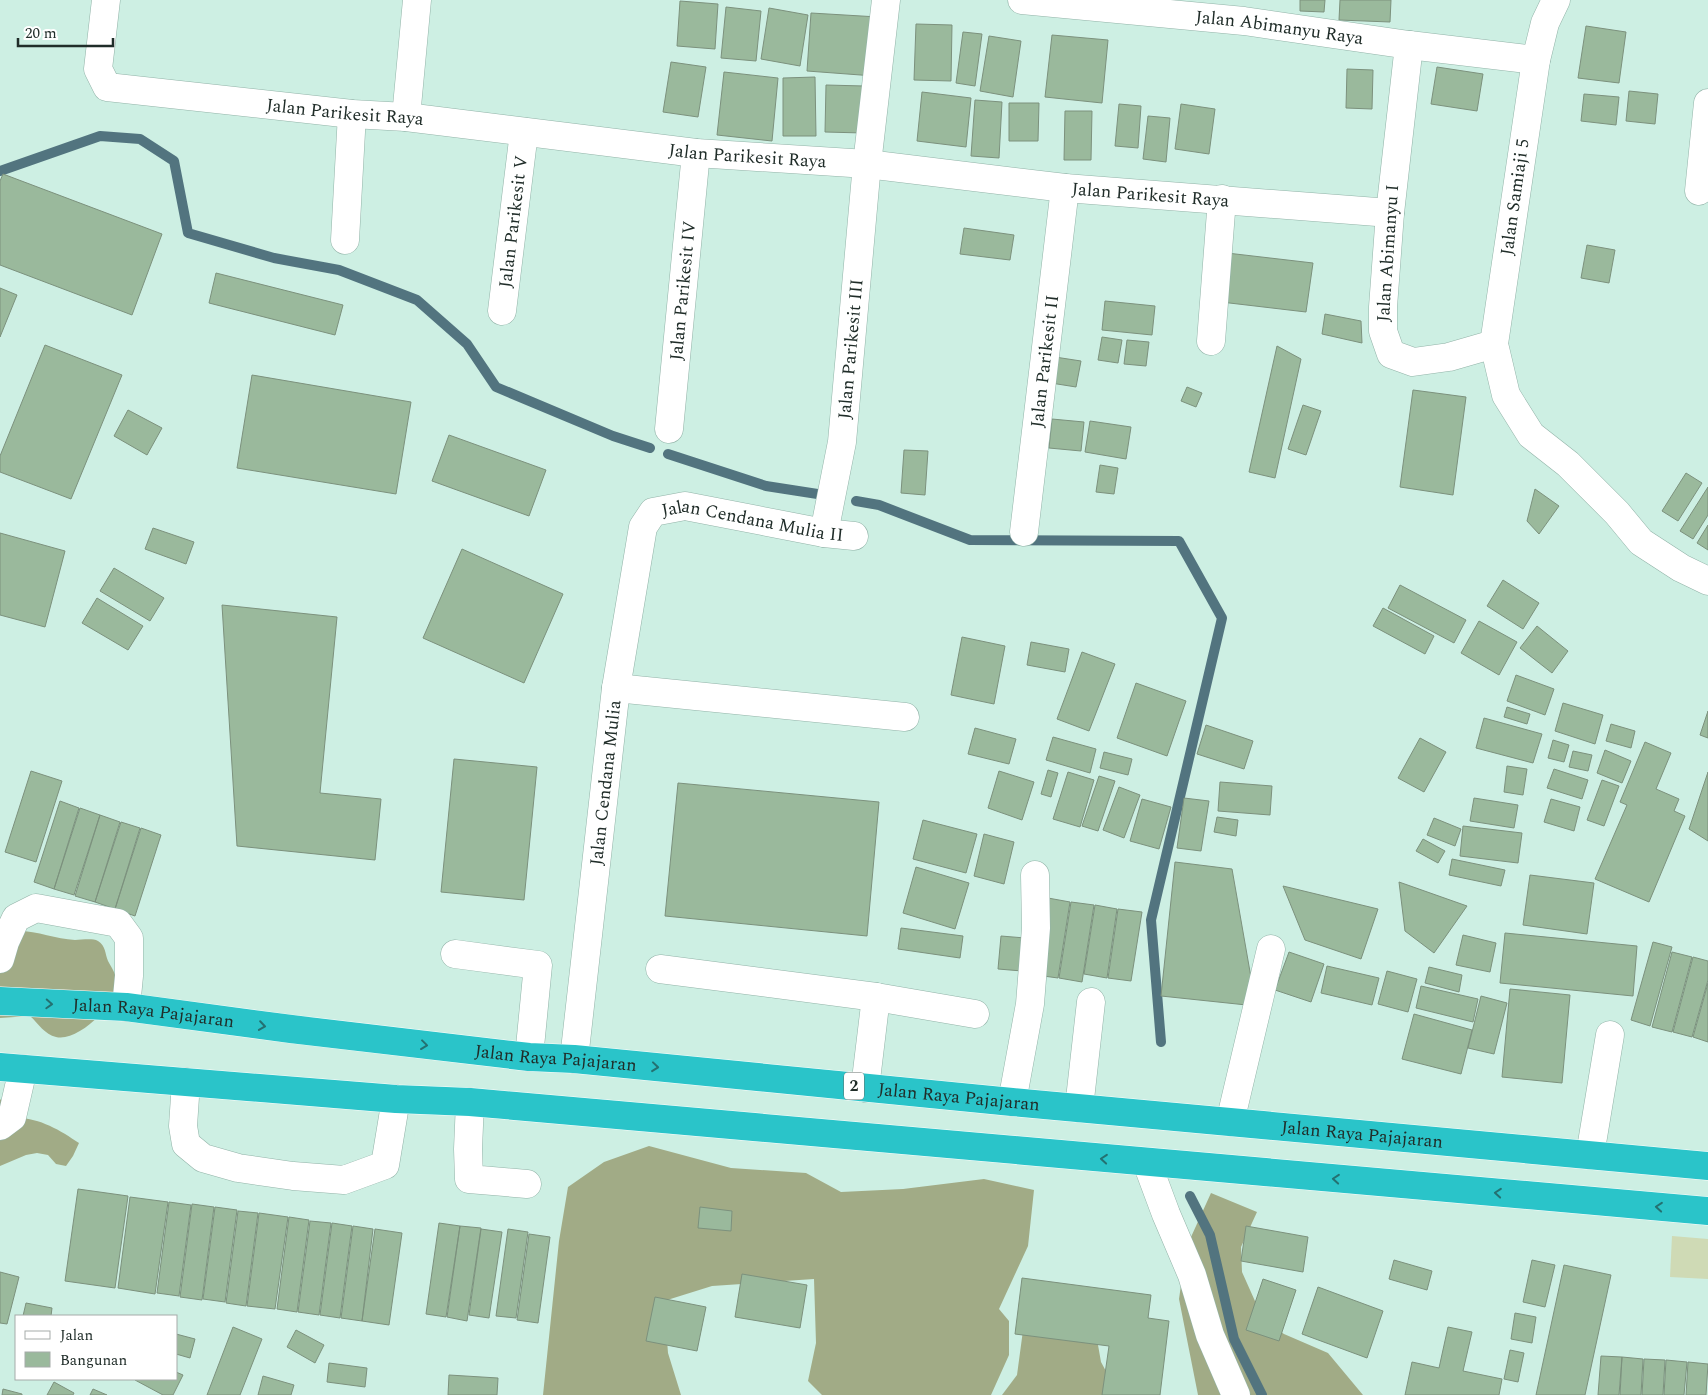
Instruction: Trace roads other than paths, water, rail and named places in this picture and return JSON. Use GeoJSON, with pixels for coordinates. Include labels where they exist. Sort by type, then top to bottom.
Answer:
{"type":"FeatureCollection","features":[{"type":"Feature","properties":{"kind":"highway","name":"Jalan Raya Pajajaran"},"geometry":{"type":"LineString","coordinates":[[0,1001],[126,1008],[529,1057],[574,1059],[1012,1102],[1708,1166]]}},
{"type":"Feature","properties":{"kind":"highway"},"geometry":{"type":"LineString","coordinates":[[11,1068],[470,1102],[1708,1211]]}},
{"type":"Feature","properties":{"kind":"street","name":"Jalan Parikesit Raya"},"geometry":{"type":"LineString","coordinates":[[106,0],[98,69],[107,87],[352,114],[406,117],[696,153],[867,164],[1065,188],[1390,213]]}},
{"type":"Feature","properties":{"kind":"street"},"geometry":{"type":"LineString","coordinates":[[406,117],[417,0]]}},
{"type":"Feature","properties":{"kind":"street","name":"Jalan Parikesit III"},"geometry":{"type":"LineString","coordinates":[[824,534],[842,442],[867,164],[886,0]]}},
{"type":"Feature","properties":{"kind":"street","name":"Jalan Abimanyu Raya"},"geometry":{"type":"LineString","coordinates":[[1022,0],[1246,11],[1409,45],[1536,60]]}},
{"type":"Feature","properties":{"kind":"street","name":"Jalan Samiaji 5"},"geometry":{"type":"LineString","coordinates":[[1556,0],[1546,23],[1536,60],[1494,344],[1506,395],[1531,435],[1568,464],[1617,513],[1642,542],[1681,568],[1708,581]]}},
{"type":"Feature","properties":{"kind":"street","name":"Jalan Abimanyu I"},"geometry":{"type":"LineString","coordinates":[[1409,45],[1390,213],[1383,331],[1391,354],[1413,362],[1449,357],[1494,344]]}},
{"type":"Feature","properties":{"kind":"street"},"geometry":{"type":"LineString","coordinates":[[1698,191],[1708,103]]}},
{"type":"Feature","properties":{"kind":"street"},"geometry":{"type":"LineString","coordinates":[[345,240],[352,114]]}},
{"type":"Feature","properties":{"kind":"street","name":"Jalan Parikesit V"},"geometry":{"type":"LineString","coordinates":[[502,311],[524,132]]}},
{"type":"Feature","properties":{"kind":"street","name":"Jalan Parikesit IV"},"geometry":{"type":"LineString","coordinates":[[668,429],[696,153]]}},
{"type":"Feature","properties":{"kind":"street","name":"Jalan Parikesit II"},"geometry":{"type":"LineString","coordinates":[[1024,532],[1065,188]]}},
{"type":"Feature","properties":{"kind":"street"},"geometry":{"type":"LineString","coordinates":[[1211,341],[1222,199]]}},
{"type":"Feature","properties":{"kind":"street","name":"Jalan Cendana Mulia II"},"geometry":{"type":"LineString","coordinates":[[653,512],[684,506],[824,534],[854,536]]}},
{"type":"Feature","properties":{"kind":"street","name":"Jalan Cendana Mulia"},"geometry":{"type":"LineString","coordinates":[[574,1059],[616,688],[638,548],[643,527],[653,512]]}},
{"type":"Feature","properties":{"kind":"street"},"geometry":{"type":"LineString","coordinates":[[616,688],[905,717]]}},
{"type":"Feature","properties":{"kind":"street"},"geometry":{"type":"LineString","coordinates":[[1012,1102],[1030,1004],[1036,928],[1035,875]]}},
{"type":"Feature","properties":{"kind":"street"},"geometry":{"type":"LineString","coordinates":[[0,959],[5,942],[16,918],[36,908],[118,923],[129,938],[129,976],[126,1008]]}},
{"type":"Feature","properties":{"kind":"street"},"geometry":{"type":"LineString","coordinates":[[1230,1122],[1271,949]]}},
{"type":"Feature","properties":{"kind":"street"},"geometry":{"type":"LineString","coordinates":[[455,954],[538,965],[529,1057]]}},
{"type":"Feature","properties":{"kind":"street"},"geometry":{"type":"LineString","coordinates":[[660,969],[876,997],[975,1014]]}},
{"type":"Feature","properties":{"kind":"street"},"geometry":{"type":"LineString","coordinates":[[865,1088],[876,997]]}},
{"type":"Feature","properties":{"kind":"street"},"geometry":{"type":"LineString","coordinates":[[1079,1108],[1091,1002]]}},
{"type":"Feature","properties":{"kind":"street"},"geometry":{"type":"LineString","coordinates":[[1590,1155],[1610,1035]]}},
{"type":"Feature","properties":{"kind":"street"},"geometry":{"type":"LineString","coordinates":[[0,1126],[12,1117],[11,1068]]}},
{"type":"Feature","properties":{"kind":"street"},"geometry":{"type":"LineString","coordinates":[[186,1082],[183,1126],[186,1144],[203,1158],[238,1168],[293,1176],[344,1180],[385,1165],[396,1098]]}},
{"type":"Feature","properties":{"kind":"street"},"geometry":{"type":"LineString","coordinates":[[470,1102],[469,1178],[527,1184]]}},
{"type":"Feature","properties":{"kind":"street"},"geometry":{"type":"LineString","coordinates":[[1147,1163],[1192,1275],[1210,1335],[1236,1395]]}},
{"type":"Feature","properties":{"kind":"waterway"},"geometry":{"type":"LineString","coordinates":[[0,171],[100,136],[140,139],[174,161],[188,233],[274,258],[339,270],[417,300],[467,344],[496,387],[613,436],[650,448]]}},
{"type":"Feature","properties":{"kind":"waterway"},"geometry":{"type":"LineString","coordinates":[[668,454],[766,486],[824,495]]}},
{"type":"Feature","properties":{"kind":"waterway"},"geometry":{"type":"LineString","coordinates":[[856,501],[879,505],[970,540],[1179,541],[1222,618],[1151,920],[1161,1042]]}},
{"type":"Feature","properties":{"kind":"waterway"},"geometry":{"type":"LineString","coordinates":[[1190,1196],[1210,1235],[1234,1339],[1262,1395]]}}]}
